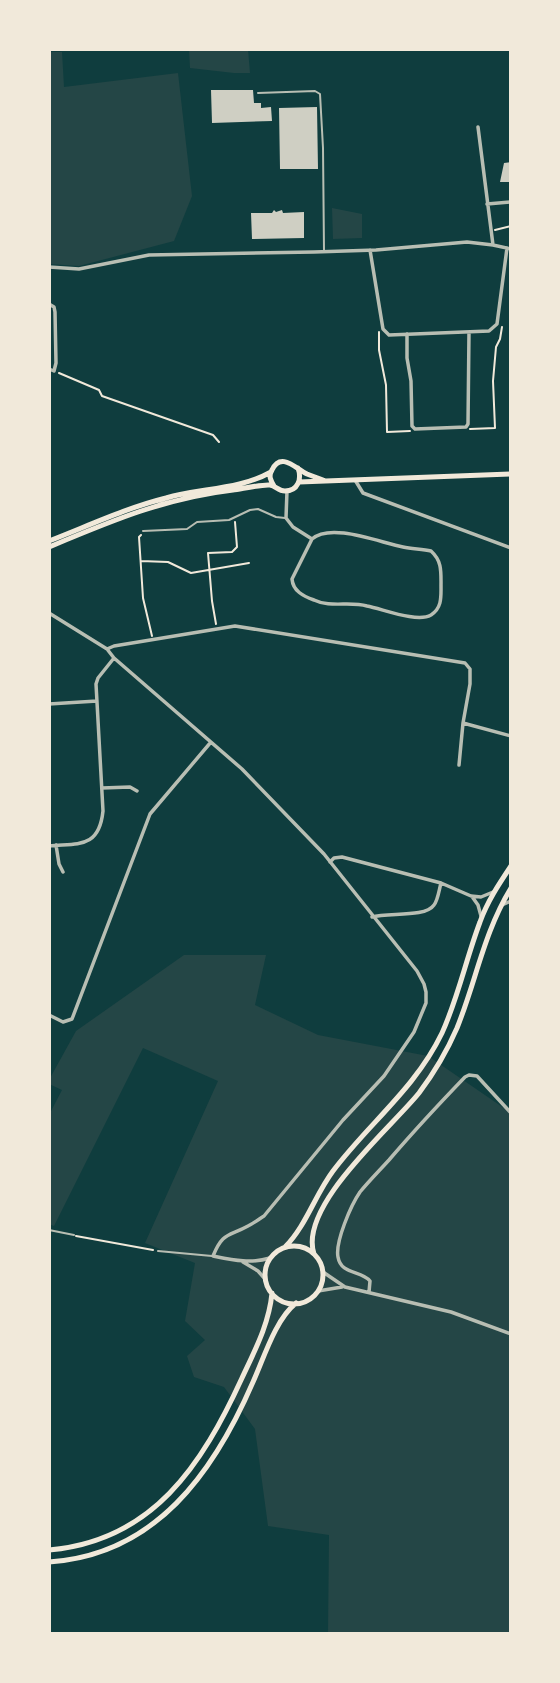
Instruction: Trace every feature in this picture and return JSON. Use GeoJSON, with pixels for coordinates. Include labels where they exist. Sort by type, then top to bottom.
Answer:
{"type":"FeatureCollection","features":[{"type":"Feature","properties":{"kind":"main road"},"geometry":{"type":"LineString","coordinates":[[274,487],[270,480],[271,472],[275,465],[285,461],[309,475],[327,481]]}},
{"type":"Feature","properties":{"kind":"main road"},"geometry":{"type":"LineString","coordinates":[[49,547],[125,516],[172,501],[267,485],[287,491],[299,482],[298,468]]}},
{"type":"Feature","properties":{"kind":"main road"},"geometry":{"type":"LineString","coordinates":[[49,541],[156,501],[246,482],[271,472]]}},
{"type":"Feature","properties":{"kind":"main road"},"geometry":{"type":"LineString","coordinates":[[299,482],[511,474]]}},
{"type":"Feature","properties":{"kind":"main road"},"geometry":{"type":"LineString","coordinates":[[285,1247],[301,1247],[314,1254],[320,1262],[322,1282],[318,1291],[308,1300],[296,1303],[280,1300],[272,1293],[266,1280],[266,1267],[270,1258],[285,1247],[298,1232],[334,1170],[400,1096],[431,1054],[449,1016],[481,918],[511,866]]}},
{"type":"Feature","properties":{"kind":"main road"},"geometry":{"type":"LineString","coordinates":[[314,1254],[312,1243],[318,1219],[337,1185],[419,1092],[446,1050],[457,1027],[488,933],[511,888]]}},
{"type":"Feature","properties":{"kind":"main road"},"geometry":{"type":"LineString","coordinates":[[49,1550],[91,1542],[115,1533],[147,1514],[174,1490],[202,1454],[226,1412],[263,1332],[272,1293]]}},
{"type":"Feature","properties":{"kind":"main road"},"geometry":{"type":"LineString","coordinates":[[49,1562],[92,1554],[126,1540],[158,1520],[186,1494],[223,1443],[278,1327],[296,1303]]}},
{"type":"Feature","properties":{"kind":"street"},"geometry":{"type":"LineString","coordinates":[[478,127],[493,245]]}},
{"type":"Feature","properties":{"kind":"street"},"geometry":{"type":"LineString","coordinates":[[487,204],[511,202]]}},
{"type":"Feature","properties":{"kind":"street"},"geometry":{"type":"LineString","coordinates":[[49,267],[79,269],[149,255],[324,252],[467,242],[493,245],[509,249],[498,324],[489,331],[389,335],[383,329],[370,250]]}},
{"type":"Feature","properties":{"kind":"street"},"geometry":{"type":"LineString","coordinates":[[49,304],[54,307],[55,312],[57,363],[52,370]]}},
{"type":"Feature","properties":{"kind":"street"},"geometry":{"type":"LineString","coordinates":[[407,334],[413,428],[467,426],[469,332]]}},
{"type":"Feature","properties":{"kind":"street"},"geometry":{"type":"LineString","coordinates":[[355,480],[363,493],[511,548]]}},
{"type":"Feature","properties":{"kind":"street"},"geometry":{"type":"LineString","coordinates":[[287,491],[286,518],[293,527],[312,539]]}},
{"type":"Feature","properties":{"kind":"street"},"geometry":{"type":"LineString","coordinates":[[343,533],[431,551],[441,567],[440,604],[429,616],[417,617],[356,603],[320,603],[304,596],[295,589],[292,579],[312,539],[319,534],[343,533]]}},
{"type":"Feature","properties":{"kind":"street"},"geometry":{"type":"LineString","coordinates":[[49,613],[107,649],[114,658],[243,769],[330,862],[424,984],[426,1003],[414,1032],[384,1076],[343,1120],[264,1216],[249,1226],[228,1234],[219,1242],[213,1256],[258,1262],[270,1258]]}},
{"type":"Feature","properties":{"kind":"street"},"geometry":{"type":"LineString","coordinates":[[107,649],[235,626],[465,663],[470,669],[470,684],[459,765]]}},
{"type":"Feature","properties":{"kind":"street"},"geometry":{"type":"LineString","coordinates":[[49,846],[78,845],[91,839],[102,821],[96,684],[114,658]]}},
{"type":"Feature","properties":{"kind":"street"},"geometry":{"type":"LineString","coordinates":[[49,704],[97,701]]}},
{"type":"Feature","properties":{"kind":"street"},"geometry":{"type":"LineString","coordinates":[[463,723],[511,736]]}},
{"type":"Feature","properties":{"kind":"street"},"geometry":{"type":"LineString","coordinates":[[49,1015],[63,1022],[72,1019],[150,814],[211,742]]}},
{"type":"Feature","properties":{"kind":"street"},"geometry":{"type":"LineString","coordinates":[[102,788],[130,787],[137,791]]}},
{"type":"Feature","properties":{"kind":"street"},"geometry":{"type":"LineString","coordinates":[[56,845],[63,872]]}},
{"type":"Feature","properties":{"kind":"street"},"geometry":{"type":"LineString","coordinates":[[330,862],[334,858],[342,857],[441,883],[471,896],[485,896],[496,889]]}},
{"type":"Feature","properties":{"kind":"street"},"geometry":{"type":"LineString","coordinates":[[372,917],[424,913],[435,904],[441,883]]}},
{"type":"Feature","properties":{"kind":"street"},"geometry":{"type":"LineString","coordinates":[[471,896],[478,905],[481,918]]}},
{"type":"Feature","properties":{"kind":"street"},"geometry":{"type":"LineString","coordinates":[[500,906],[511,901]]}},
{"type":"Feature","properties":{"kind":"street"},"geometry":{"type":"LineString","coordinates":[[369,1292],[370,1281],[365,1276],[343,1268],[338,1258],[339,1242],[360,1192],[465,1077],[477,1076],[511,1113]]}},
{"type":"Feature","properties":{"kind":"street"},"geometry":{"type":"LineString","coordinates":[[241,1261],[258,1271],[266,1280]]}},
{"type":"Feature","properties":{"kind":"street"},"geometry":{"type":"LineString","coordinates":[[323,1272],[345,1287]]}},
{"type":"Feature","properties":{"kind":"street"},"geometry":{"type":"LineString","coordinates":[[318,1291],[345,1287],[369,1292],[451,1312],[511,1334]]}},
{"type":"Feature","properties":{"kind":"lane"},"geometry":{"type":"LineString","coordinates":[[258,93],[320,93],[324,252]]}},
{"type":"Feature","properties":{"kind":"lane"},"geometry":{"type":"LineString","coordinates":[[143,531],[187,529],[197,522],[229,520],[258,509],[275,517],[286,518]]}},
{"type":"Feature","properties":{"kind":"lane"},"geometry":{"type":"LineString","coordinates":[[49,1230],[74,1235]]}},
{"type":"Feature","properties":{"kind":"lane"},"geometry":{"type":"LineString","coordinates":[[158,1251],[213,1256]]}},
{"type":"Feature","properties":{"kind":"path"},"geometry":{"type":"LineString","coordinates":[[491,231],[511,226]]}},
{"type":"Feature","properties":{"kind":"path"},"geometry":{"type":"LineString","coordinates":[[467,426],[472,430],[495,428],[493,381],[496,347],[502,327]]}},
{"type":"Feature","properties":{"kind":"path"},"geometry":{"type":"LineString","coordinates":[[383,329],[379,333],[379,350],[386,385],[387,432],[411,431],[413,428]]}},
{"type":"Feature","properties":{"kind":"path"},"geometry":{"type":"LineString","coordinates":[[52,370],[99,390],[102,396],[213,435],[219,442]]}},
{"type":"Feature","properties":{"kind":"path"},"geometry":{"type":"LineString","coordinates":[[217,628],[208,553],[232,552],[237,547],[235,517]]}},
{"type":"Feature","properties":{"kind":"path"},"geometry":{"type":"LineString","coordinates":[[143,531],[139,537],[143,598],[153,640]]}},
{"type":"Feature","properties":{"kind":"path"},"geometry":{"type":"LineString","coordinates":[[141,561],[168,562],[191,573],[249,563]]}},
{"type":"Feature","properties":{"kind":"path"},"geometry":{"type":"LineString","coordinates":[[74,1235],[158,1251]]}},
{"type":"Feature","properties":{"kind":"shaded area"},"geometry":{"type":"Polygon","coordinates":[[[189,49],[248,49],[250,73],[190,68],[189,49]]]}},
{"type":"Feature","properties":{"kind":"shaded area"},"geometry":{"type":"Polygon","coordinates":[[[49,52],[62,52],[64,87],[178,73],[192,196],[174,241],[79,266],[49,264],[49,52]]]}},
{"type":"Feature","properties":{"kind":"shaded area"},"geometry":{"type":"Polygon","coordinates":[[[332,208],[362,214],[362,238],[333,239],[332,208]]]}},
{"type":"Feature","properties":{"kind":"shaded area"},"geometry":{"type":"Polygon","coordinates":[[[184,955],[266,955],[255,1005],[318,1035],[428,1056],[511,1113],[511,1634],[328,1634],[329,1535],[268,1526],[255,1429],[224,1387],[194,1377],[187,1356],[205,1340],[185,1321],[195,1263],[145,1243],[218,1081],[143,1048],[54,1226],[49,1224],[49,1115],[62,1090],[49,1084],[49,1080],[76,1031],[184,955]]]}},
{"type":"Feature","properties":{"kind":"building"},"geometry":{"type":"Polygon","coordinates":[[[211,90],[253,90],[254,103],[261,103],[261,108],[271,107],[272,121],[212,123],[211,90]]]}},
{"type":"Feature","properties":{"kind":"building"},"geometry":{"type":"Polygon","coordinates":[[[317,107],[318,169],[280,169],[279,108],[317,107]]]}},
{"type":"Feature","properties":{"kind":"building"},"geometry":{"type":"Polygon","coordinates":[[[511,162],[511,182],[500,182],[504,163],[511,162]]]}},
{"type":"Feature","properties":{"kind":"building"},"geometry":{"type":"Polygon","coordinates":[[[274,210],[282,210],[283,213],[304,212],[304,238],[252,239],[251,213],[272,213],[274,210]]]}}]}
